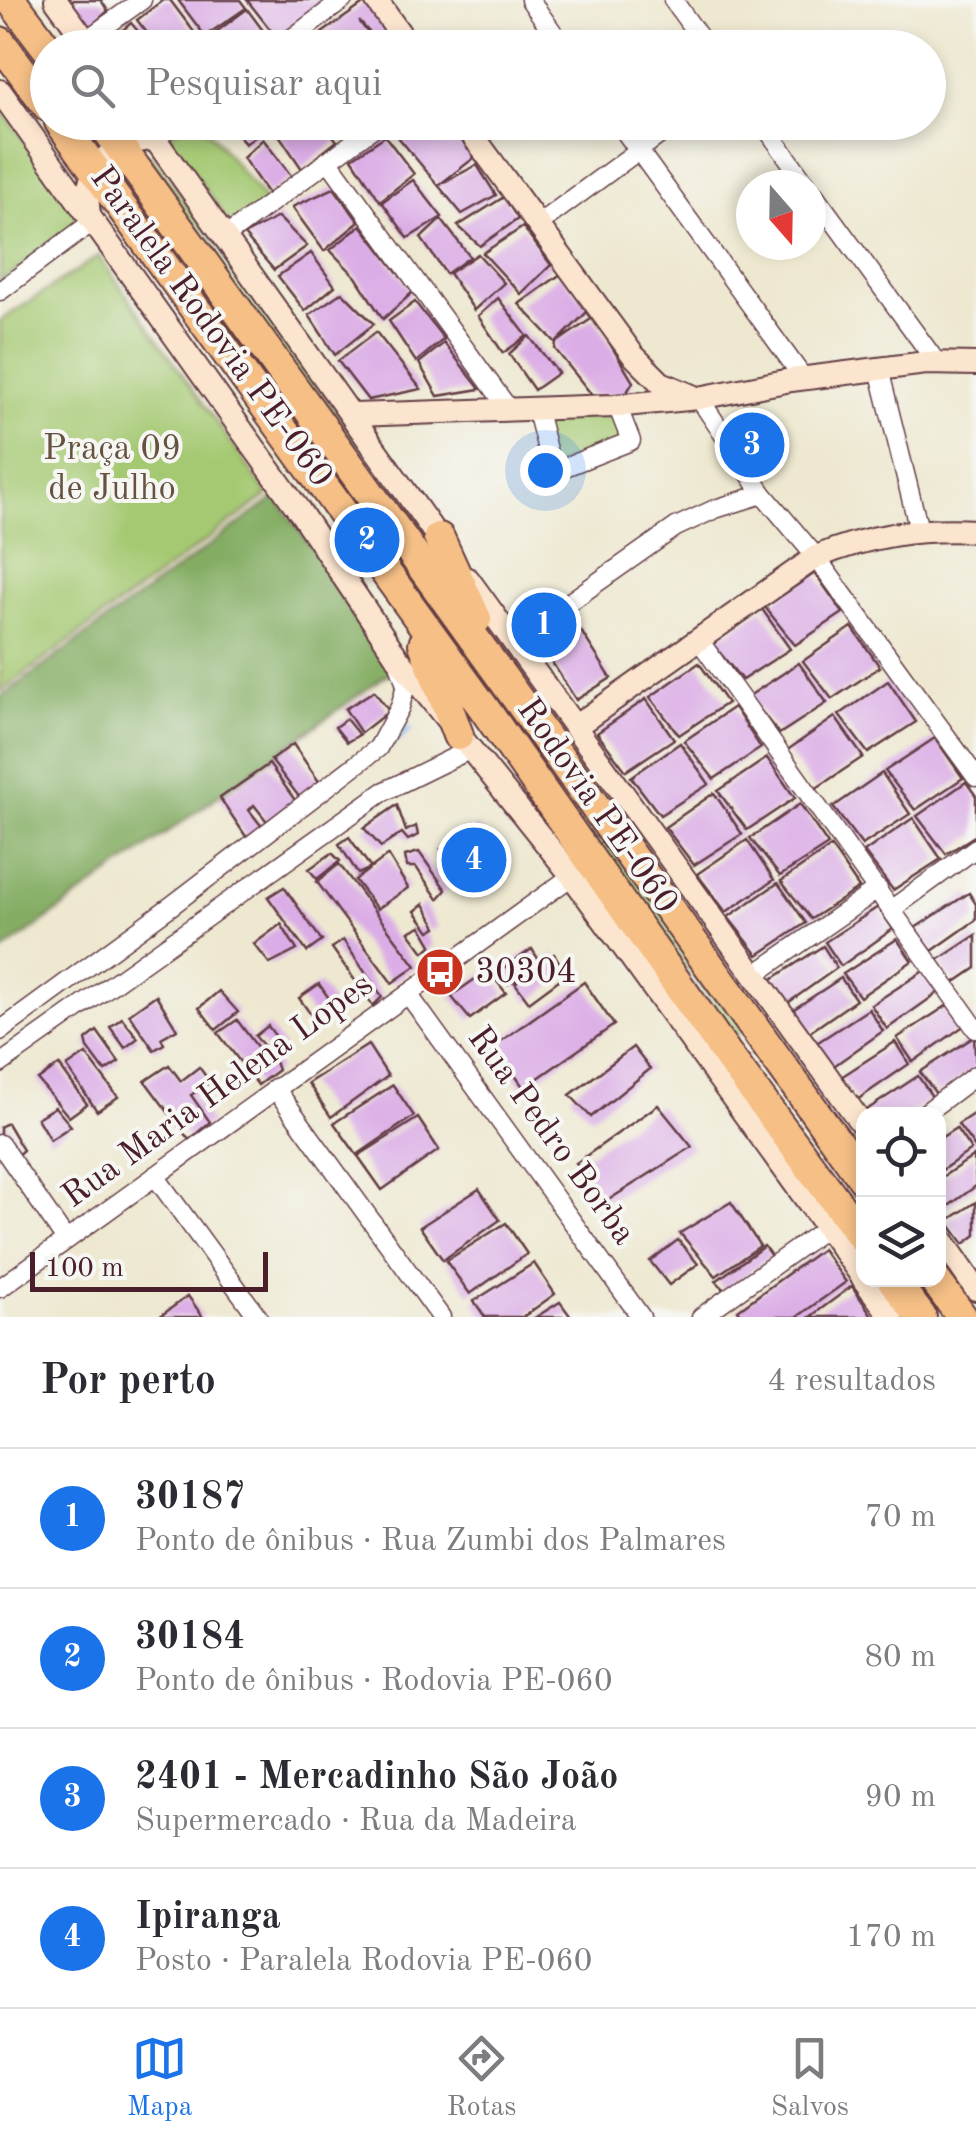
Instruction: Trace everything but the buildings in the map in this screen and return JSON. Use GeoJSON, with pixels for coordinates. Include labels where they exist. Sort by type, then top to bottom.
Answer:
{"type":"FeatureCollection","features":[{"type":"Feature","properties":{"kind":"highway"},"geometry":{"type":"LineString","coordinates":[[11,0],[34,30]]}},
{"type":"Feature","properties":{"kind":"highway"},"geometry":{"type":"LineString","coordinates":[[0,42],[30,82]]}},
{"type":"Feature","properties":{"kind":"highway","name":"Rodovia PE-060"},"geometry":{"type":"LineString","coordinates":[[73,140],[411,608],[714,1056],[856,1228]]}},
{"type":"Feature","properties":{"kind":"highway","name":"Rodovia PE-060"},"geometry":{"type":"LineString","coordinates":[[115,140],[856,1169]]}},
{"type":"Feature","properties":{"kind":"highway"},"geometry":{"type":"LineString","coordinates":[[439,538],[502,676]]}},
{"type":"Feature","properties":{"kind":"highway"},"geometry":{"type":"LineString","coordinates":[[411,608],[464,742]]}},
{"type":"Feature","properties":{"kind":"highway"},"geometry":{"type":"LineString","coordinates":[[898,1287],[921,1317]]}},
{"type":"Feature","properties":{"kind":"highway"},"geometry":{"type":"LineString","coordinates":[[940,1287],[962,1317]]}},
{"type":"Feature","properties":{"kind":"main road"},"geometry":{"type":"LineString","coordinates":[[56,0],[78,30]]}},
{"type":"Feature","properties":{"kind":"main road"},"geometry":{"type":"LineString","coordinates":[[376,0],[397,30]]}},
{"type":"Feature","properties":{"kind":"main road","name":"Paralela Rodovia PE-060"},"geometry":{"type":"LineString","coordinates":[[0,91],[30,134]]}},
{"type":"Feature","properties":{"kind":"main road","name":"Paralela Rodovia PE-060"},"geometry":{"type":"LineString","coordinates":[[34,140],[279,482],[397,657],[714,1056],[856,1268]]}},
{"type":"Feature","properties":{"kind":"main road"},"geometry":{"type":"LineString","coordinates":[[91,222],[88,186],[108,140]]}},
{"type":"Feature","properties":{"kind":"main road","name":"Paralela Rodovia PE-060"},"geometry":{"type":"LineString","coordinates":[[156,140],[754,974],[773,1006],[856,1116]]}},
{"type":"Feature","properties":{"kind":"main road"},"geometry":{"type":"LineString","coordinates":[[476,140],[634,355],[660,383],[699,398]]}},
{"type":"Feature","properties":{"kind":"main road"},"geometry":{"type":"LineString","coordinates":[[625,404],[638,378],[634,355]]}},
{"type":"Feature","properties":{"kind":"main road"},"geometry":{"type":"LineString","coordinates":[[354,415],[699,398],[879,369],[937,363],[976,364]]}},
{"type":"Feature","properties":{"kind":"main road"},"geometry":{"type":"LineString","coordinates":[[576,726],[816,556],[888,533],[976,532]]}},
{"type":"Feature","properties":{"kind":"main road"},"geometry":{"type":"LineString","coordinates":[[714,1056],[758,1034],[773,1006]]}},
{"type":"Feature","properties":{"kind":"main road"},"geometry":{"type":"LineString","coordinates":[[946,1246],[976,1290]]}},
{"type":"Feature","properties":{"kind":"main road","name":"Paralela Rodovia PE-060"},"geometry":{"type":"LineString","coordinates":[[870,1287],[892,1317]]}},
{"type":"Feature","properties":{"kind":"street"},"geometry":{"type":"LineString","coordinates":[[105,30],[142,0]]}},
{"type":"Feature","properties":{"kind":"street"},"geometry":{"type":"LineString","coordinates":[[303,30],[343,0]]}},
{"type":"Feature","properties":{"kind":"street"},"geometry":{"type":"LineString","coordinates":[[530,0],[551,30]]}},
{"type":"Feature","properties":{"kind":"street"},"geometry":{"type":"LineString","coordinates":[[672,0],[694,30]]}},
{"type":"Feature","properties":{"kind":"street"},"geometry":{"type":"LineString","coordinates":[[226,236],[355,140]]}},
{"type":"Feature","properties":{"kind":"street"},"geometry":{"type":"LineString","coordinates":[[631,140],[804,379]]}},
{"type":"Feature","properties":{"kind":"street"},"geometry":{"type":"LineString","coordinates":[[537,225],[652,140]]}},
{"type":"Feature","properties":{"kind":"street"},"geometry":{"type":"LineString","coordinates":[[775,140],[796,170]]}},
{"type":"Feature","properties":{"kind":"street"},"geometry":{"type":"LineString","coordinates":[[328,160],[508,408]]}},
{"type":"Feature","properties":{"kind":"street"},"geometry":{"type":"LineString","coordinates":[[826,211],[937,363]]}},
{"type":"Feature","properties":{"kind":"street"},"geometry":{"type":"LineString","coordinates":[[0,291],[91,222]]}},
{"type":"Feature","properties":{"kind":"street"},"geometry":{"type":"LineString","coordinates":[[879,369],[918,530]]}},
{"type":"Feature","properties":{"kind":"street"},"geometry":{"type":"LineString","coordinates":[[699,398],[763,494],[816,556],[976,777]]}},
{"type":"Feature","properties":{"kind":"street"},"geometry":{"type":"LineString","coordinates":[[536,408],[553,470],[631,440],[625,404]]}},
{"type":"Feature","properties":{"kind":"street"},"geometry":{"type":"LineString","coordinates":[[514,642],[676,528],[763,494]]}},
{"type":"Feature","properties":{"kind":"street"},"geometry":{"type":"LineString","coordinates":[[699,640],[976,1028]]}},
{"type":"Feature","properties":{"kind":"street"},"geometry":{"type":"LineString","coordinates":[[0,1031],[378,748],[392,726],[406,685],[397,657]]}},
{"type":"Feature","properties":{"kind":"street"},"geometry":{"type":"LineString","coordinates":[[0,1064],[383,792],[464,742]]}},
{"type":"Feature","properties":{"kind":"street"},"geometry":{"type":"LineString","coordinates":[[892,909],[976,848]]}},
{"type":"Feature","properties":{"kind":"street","name":"Rua Maria Helena Lopes"},"geometry":{"type":"LineString","coordinates":[[0,1288],[572,876]]}},
{"type":"Feature","properties":{"kind":"street"},"geometry":{"type":"LineString","coordinates":[[754,974],[878,889]]}},
{"type":"Feature","properties":{"kind":"street","name":"Rua Pedro Borba"},"geometry":{"type":"LineString","coordinates":[[408,994],[641,1317]]}},
{"type":"Feature","properties":{"kind":"street"},"geometry":{"type":"LineString","coordinates":[[933,1107],[976,1075]]}},
{"type":"Feature","properties":{"kind":"street"},"geometry":{"type":"LineString","coordinates":[[275,1088],[441,1317]]}},
{"type":"Feature","properties":{"kind":"street"},"geometry":{"type":"LineString","coordinates":[[0,1144],[66,1240]]}},
{"type":"Feature","properties":{"kind":"street"},"geometry":{"type":"LineString","coordinates":[[156,1176],[258,1317]]}},
{"type":"Feature","properties":{"kind":"street"},"geometry":{"type":"LineString","coordinates":[[702,1317],[826,1228]]}},
{"type":"Feature","properties":{"kind":"green space"},"geometry":{"type":"Polygon","coordinates":[[[0,108],[86,221],[0,282],[0,108]]]}},
{"type":"Feature","properties":{"kind":"green space"},"geometry":{"type":"Polygon","coordinates":[[[169,140],[216,140],[266,202],[233,228],[169,140]]]}},
{"type":"Feature","properties":{"kind":"green space"},"geometry":{"type":"Polygon","coordinates":[[[152,156],[429,542],[467,614],[140,163],[152,156]]]}},
{"type":"Feature","properties":{"kind":"green space"},"geometry":{"type":"Polygon","coordinates":[[[120,163],[747,1025],[736,1037],[108,171],[120,163]]]}},
{"type":"Feature","properties":{"kind":"green space","name":"Praça 09 de Julho"},"geometry":{"type":"Polygon","coordinates":[[[99,256],[268,495],[0,692],[0,321],[99,256]]]}},
{"type":"Feature","properties":{"kind":"green space"},"geometry":{"type":"Polygon","coordinates":[[[624,414],[634,442],[550,479],[532,418],[624,414]]]}},
{"type":"Feature","properties":{"kind":"green space"},"geometry":{"type":"Polygon","coordinates":[[[276,497],[396,668],[0,953],[0,698],[276,497]]]}},
{"type":"Feature","properties":{"kind":"waterway"},"geometry":{"type":"LineString","coordinates":[[386,748],[410,728]]}},
{"type":"Feature","properties":{"kind":"place","name":"2401 - Mercadinho São João"},"geometry":{"type":"Point","coordinates":[752,445]}},
{"type":"Feature","properties":{"kind":"place","name":"30184"},"geometry":{"type":"Point","coordinates":[367,540]}},
{"type":"Feature","properties":{"kind":"place","name":"30187"},"geometry":{"type":"Point","coordinates":[544,625]}},
{"type":"Feature","properties":{"kind":"place","name":"Ipiranga"},"geometry":{"type":"Point","coordinates":[474,860]}},
{"type":"Feature","properties":{"kind":"place","name":"30304"},"geometry":{"type":"Point","coordinates":[440,972]}}]}
